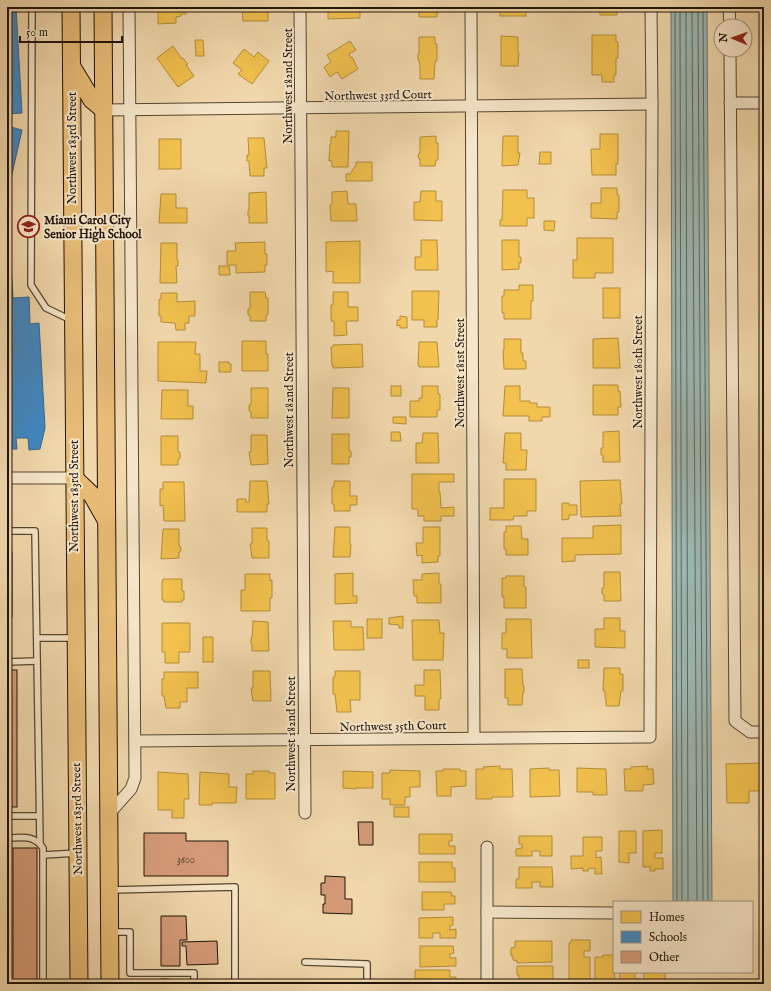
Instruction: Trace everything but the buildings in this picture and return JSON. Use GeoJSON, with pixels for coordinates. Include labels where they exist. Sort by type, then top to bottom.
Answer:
{"type":"FeatureCollection","features":[{"type":"Feature","properties":{"kind":"main road","name":"Northwest 183rd Street"},"geometry":{"type":"LineString","coordinates":[[71,7],[78,984]]}},
{"type":"Feature","properties":{"kind":"main road"},"geometry":{"type":"LineString","coordinates":[[103,7],[110,984]]}},
{"type":"Feature","properties":{"kind":"main road"},"geometry":{"type":"LineString","coordinates":[[71,65],[92,100],[104,110]]}},
{"type":"Feature","properties":{"kind":"main road"},"geometry":{"type":"LineString","coordinates":[[74,478],[92,495],[106,520]]}},
{"type":"Feature","properties":{"kind":"street"},"geometry":{"type":"LineString","coordinates":[[108,815],[131,789],[135,778],[136,741],[129,7]]}},
{"type":"Feature","properties":{"kind":"street","name":"Northwest 182nd Street"},"geometry":{"type":"LineString","coordinates":[[300,7],[305,812]]}},
{"type":"Feature","properties":{"kind":"street","name":"Northwest 181st Street"},"geometry":{"type":"LineString","coordinates":[[470,7],[474,738]]}},
{"type":"Feature","properties":{"kind":"street","name":"Northwest 180th Street"},"geometry":{"type":"LineString","coordinates":[[650,737],[651,7]]}},
{"type":"Feature","properties":{"kind":"street"},"geometry":{"type":"LineString","coordinates":[[729,7],[730,18]]}},
{"type":"Feature","properties":{"kind":"street"},"geometry":{"type":"LineString","coordinates":[[730,58],[735,721],[750,732],[764,732]]}},
{"type":"Feature","properties":{"kind":"street"},"geometry":{"type":"LineString","coordinates":[[730,103],[764,103]]}},
{"type":"Feature","properties":{"kind":"street","name":"Northwest 33rd Court"},"geometry":{"type":"LineString","coordinates":[[104,110],[652,104]]}},
{"type":"Feature","properties":{"kind":"street"},"geometry":{"type":"LineString","coordinates":[[7,478],[74,478]]}},
{"type":"Feature","properties":{"kind":"street","name":"Northwest 35th Court"},"geometry":{"type":"LineString","coordinates":[[136,741],[650,737]]}},
{"type":"Feature","properties":{"kind":"street"},"geometry":{"type":"LineString","coordinates":[[487,847],[487,984]]}},
{"type":"Feature","properties":{"kind":"street"},"geometry":{"type":"LineString","coordinates":[[487,912],[613,913]]}},
{"type":"Feature","properties":{"kind":"lane"},"geometry":{"type":"LineString","coordinates":[[32,7],[31,285],[46,308],[73,321]]}},
{"type":"Feature","properties":{"kind":"lane"},"geometry":{"type":"LineString","coordinates":[[7,531],[35,531],[40,843]]}},
{"type":"Feature","properties":{"kind":"lane"},"geometry":{"type":"LineString","coordinates":[[36,638],[75,638]]}},
{"type":"Feature","properties":{"kind":"lane"},"geometry":{"type":"LineString","coordinates":[[7,662],[37,662]]}},
{"type":"Feature","properties":{"kind":"lane"},"geometry":{"type":"LineString","coordinates":[[7,816],[39,816]]}},
{"type":"Feature","properties":{"kind":"lane"},"geometry":{"type":"LineString","coordinates":[[7,838],[32,838],[40,843],[43,848],[43,984]]}},
{"type":"Feature","properties":{"kind":"lane"},"geometry":{"type":"LineString","coordinates":[[44,855],[77,853]]}},
{"type":"Feature","properties":{"kind":"lane"},"geometry":{"type":"LineString","coordinates":[[109,890],[235,887],[235,984]]}},
{"type":"Feature","properties":{"kind":"lane"},"geometry":{"type":"LineString","coordinates":[[110,932],[130,932],[130,973],[194,973],[194,984]]}},
{"type":"Feature","properties":{"kind":"lane"},"geometry":{"type":"LineString","coordinates":[[305,962],[368,964],[367,984]]}},
{"type":"Feature","properties":{"kind":"water"},"geometry":{"type":"Polygon","coordinates":[[[671,7],[707,7],[712,901],[673,901],[671,7]]]}},
{"type":"Feature","properties":{"kind":"place","name":"Miami Carol City Senior High School"},"geometry":{"type":"Point","coordinates":[29,227]}}]}
